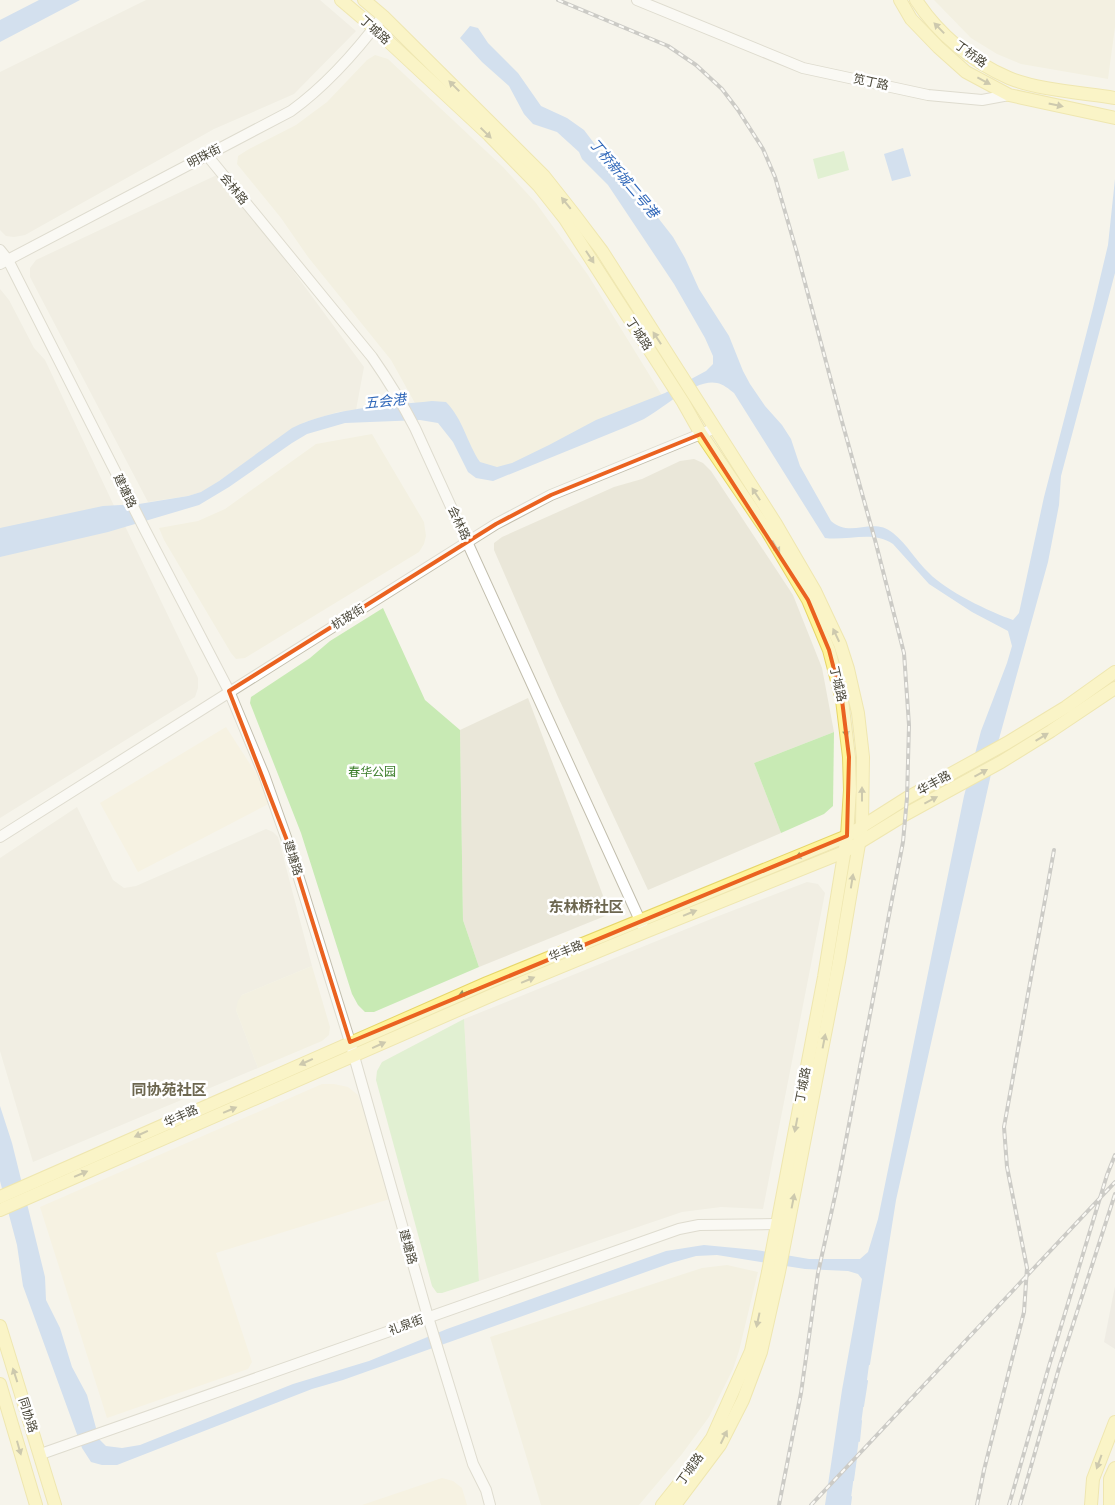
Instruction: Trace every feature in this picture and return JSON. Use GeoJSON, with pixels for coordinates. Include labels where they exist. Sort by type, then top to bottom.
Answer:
{"type":"FeatureCollection","features":[{"type":"Feature","properties":{"kind":"main road","name":"丁城路"},"geometry":{"type":"LineString","coordinates":[[341,0],[374,28],[489,135],[538,185],[565,219],[689,399],[713,429],[776,524],[810,583],[840,644],[858,713],[863,757],[862,826],[839,962],[778,1248],[761,1352],[743,1400],[720,1445],[676,1505]]}},
{"type":"Feature","properties":{"kind":"main road","name":"丁城路"},"geometry":{"type":"LineString","coordinates":[[364,0],[383,16],[544,176],[602,251],[677,381]]}},
{"type":"Feature","properties":{"kind":"main road","name":"丁桥路"},"geometry":{"type":"LineString","coordinates":[[900,0],[911,18],[966,72],[1009,95]]}},
{"type":"Feature","properties":{"kind":"main road","name":"丁桥路"},"geometry":{"type":"LineString","coordinates":[[916,0],[924,13],[952,41],[981,64],[1011,78],[1041,86],[1115,98]]}},
{"type":"Feature","properties":{"kind":"main road","name":"笕丁路"},"geometry":{"type":"LineString","coordinates":[[1009,95],[1115,118]]}},
{"type":"Feature","properties":{"kind":"main road","name":"丁城路"},"geometry":{"type":"LineString","coordinates":[[689,399],[701,434],[767,531],[808,600],[830,650],[842,700],[849,757],[850,790],[847,836],[824,977],[776,1224],[778,1248]]}},
{"type":"Feature","properties":{"kind":"main road","name":"华丰路"},"geometry":{"type":"LineString","coordinates":[[34,1188],[354,1056],[847,836],[907,798],[1007,743],[1066,707],[1115,672]]}},
{"type":"Feature","properties":{"kind":"main road","name":"华丰路"},"geometry":{"type":"LineString","coordinates":[[1,1203],[350,1042],[487,983],[844,852],[906,814],[1001,762],[1115,688]]}},
{"type":"Feature","properties":{"kind":"main road","name":"丁城路"},"geometry":{"type":"LineString","coordinates":[[662,1505],[712,1438],[751,1351],[774,1272]]}},
{"type":"Feature","properties":{"kind":"main road","name":"同协路"},"geometry":{"type":"LineString","coordinates":[[0,1326],[41,1454],[55,1505]]}},
{"type":"Feature","properties":{"kind":"main road","name":"同协路"},"geometry":{"type":"LineString","coordinates":[[0,1384],[36,1505]]}},
{"type":"Feature","properties":{"kind":"main road"},"geometry":{"type":"LineString","coordinates":[[1091,1505],[1093,1479],[1115,1422]]}},
{"type":"Feature","properties":{"kind":"main road"},"geometry":{"type":"LineString","coordinates":[[1110,1505],[1110,1479],[1115,1468]]}},
{"type":"Feature","properties":{"kind":"street","name":"笕丁路"},"geometry":{"type":"LineString","coordinates":[[637,0],[803,68],[928,94],[982,100],[1009,95]]}},
{"type":"Feature","properties":{"kind":"street","name":"明珠街"},"geometry":{"type":"LineString","coordinates":[[4,262],[290,111],[313,95],[333,76],[383,16]]}},
{"type":"Feature","properties":{"kind":"street","name":"会林路"},"geometry":{"type":"LineString","coordinates":[[206,154],[372,357],[387,378],[415,428],[642,926]]}},
{"type":"Feature","properties":{"kind":"street","name":"建塘路"},"geometry":{"type":"LineString","coordinates":[[0,250],[4,262],[229,691],[264,774],[288,843],[350,1042],[428,1317],[440,1351],[473,1464],[486,1490],[490,1505]]}},
{"type":"Feature","properties":{"kind":"street","name":"杭玻街"},"geometry":{"type":"LineString","coordinates":[[0,837],[468,542],[551,495],[713,429]]}},
{"type":"Feature","properties":{"kind":"street","name":"礼泉街"},"geometry":{"type":"LineString","coordinates":[[41,1454],[679,1229],[699,1225],[776,1224]]}},
{"type":"Feature","properties":{"kind":"highlighted area"},"geometry":{"type":"Polygon","coordinates":[[[701,434],[808,600],[829,650],[842,700],[849,757],[847,836],[350,1042],[288,843],[229,691],[496,524],[551,495],[701,434]]]}},
{"type":"Feature","properties":{"kind":"shaded area"},"geometry":{"type":"Polygon","coordinates":[[[146,0],[320,0],[356,31],[294,94],[214,129],[25,235],[6,236],[0,230],[0,72],[146,0]]]}},
{"type":"Feature","properties":{"kind":"shaded area"},"geometry":{"type":"Polygon","coordinates":[[[934,0],[1115,0],[1115,27],[1108,79],[1021,64],[997,54],[971,38],[934,0]]]}},
{"type":"Feature","properties":{"kind":"shaded area"},"geometry":{"type":"Polygon","coordinates":[[[375,55],[388,59],[503,167],[536,203],[588,275],[663,397],[488,476],[469,462],[448,405],[416,405],[391,360],[308,257],[281,218],[237,164],[238,156],[296,125],[327,102],[367,60],[375,55]]]}},
{"type":"Feature","properties":{"kind":"shaded area"},"geometry":{"type":"Polygon","coordinates":[[[221,173],[364,367],[356,410],[338,412],[305,422],[202,492],[148,502],[30,277],[30,268],[36,260],[221,173]]]}},
{"type":"Feature","properties":{"kind":"shaded area"},"geometry":{"type":"Polygon","coordinates":[[[0,289],[9,300],[34,348],[45,360],[116,510],[0,535],[0,289]]]}},
{"type":"Feature","properties":{"kind":"shaded area"},"geometry":{"type":"Polygon","coordinates":[[[372,434],[424,522],[426,536],[424,544],[419,552],[245,658],[236,659],[164,540],[159,528],[198,521],[225,509],[316,444],[372,434]]]}},
{"type":"Feature","properties":{"kind":"shaded area"},"geometry":{"type":"Polygon","coordinates":[[[694,459],[703,463],[711,471],[793,595],[822,668],[834,732],[754,763],[781,833],[648,890],[558,697],[494,550],[494,543],[502,537],[614,487],[642,479],[680,461],[694,459]]]}},
{"type":"Feature","properties":{"kind":"shaded area"},"geometry":{"type":"Polygon","coordinates":[[[123,522],[198,678],[198,688],[195,697],[0,818],[0,550],[123,522]]]}},
{"type":"Feature","properties":{"kind":"shaded area"},"geometry":{"type":"Polygon","coordinates":[[[528,698],[610,914],[479,967],[463,920],[460,730],[528,698]]]}},
{"type":"Feature","properties":{"kind":"shaded area"},"geometry":{"type":"Polygon","coordinates":[[[226,727],[274,801],[138,872],[100,803],[226,727]]]}},
{"type":"Feature","properties":{"kind":"shaded area"},"geometry":{"type":"Polygon","coordinates":[[[77,807],[113,880],[124,888],[136,886],[266,829],[273,832],[278,837],[312,966],[242,995],[236,1010],[258,1068],[33,1162],[0,1051],[0,858],[77,807]]]}},
{"type":"Feature","properties":{"kind":"shaded area"},"geometry":{"type":"Polygon","coordinates":[[[807,882],[818,884],[825,893],[763,1209],[721,1207],[682,1212],[479,1281],[464,1019],[807,882]]]}},
{"type":"Feature","properties":{"kind":"shaded area"},"geometry":{"type":"Polygon","coordinates":[[[312,966],[330,1027],[329,1035],[322,1041],[258,1068],[236,1010],[238,1001],[242,995],[312,966]]]}},
{"type":"Feature","properties":{"kind":"shaded area"},"geometry":{"type":"Polygon","coordinates":[[[322,1084],[348,1087],[358,1095],[393,1198],[216,1253],[252,1362],[248,1369],[107,1418],[40,1207],[322,1084]]]}},
{"type":"Feature","properties":{"kind":"shaded area"},"geometry":{"type":"Polygon","coordinates":[[[727,1265],[758,1272],[733,1369],[709,1417],[682,1454],[639,1505],[541,1505],[490,1337],[702,1268],[727,1265]]]}},
{"type":"Feature","properties":{"kind":"shaded area"},"geometry":{"type":"Polygon","coordinates":[[[1115,1286],[1115,1349],[1104,1342],[1115,1286]]]}},
{"type":"Feature","properties":{"kind":"shaded area"},"geometry":{"type":"Polygon","coordinates":[[[442,1478],[453,1481],[462,1488],[467,1505],[362,1505],[442,1478]]]}},
{"type":"Feature","properties":{"kind":"green space"},"geometry":{"type":"Polygon","coordinates":[[[844,151],[849,170],[818,179],[813,159],[844,151]]]}},
{"type":"Feature","properties":{"kind":"green space","name":"春华公园"},"geometry":{"type":"Polygon","coordinates":[[[383,608],[425,700],[460,730],[463,920],[479,967],[374,1012],[365,1012],[358,1005],[352,994],[301,833],[250,703],[251,697],[310,658],[330,641],[383,608]]]}},
{"type":"Feature","properties":{"kind":"green space"},"geometry":{"type":"Polygon","coordinates":[[[834,732],[833,806],[824,814],[781,833],[754,763],[834,732]]]}},
{"type":"Feature","properties":{"kind":"green space"},"geometry":{"type":"Polygon","coordinates":[[[464,1019],[479,1281],[437,1293],[432,1286],[376,1080],[377,1071],[382,1062],[464,1019]]]}},
{"type":"Feature","properties":{"kind":"water"},"geometry":{"type":"Polygon","coordinates":[[[39,0],[80,0],[0,42],[0,20],[39,0]]]}},
{"type":"Feature","properties":{"kind":"water","name":"丁桥新城二号港"},"geometry":{"type":"Polygon","coordinates":[[[470,26],[478,28],[488,43],[518,73],[541,106],[567,118],[584,130],[615,171],[627,178],[673,237],[699,289],[729,336],[750,384],[791,439],[800,466],[831,521],[846,528],[877,526],[885,528],[898,537],[924,568],[946,587],[993,612],[1013,620],[1019,613],[1044,497],[1108,245],[1115,179],[1115,273],[1061,476],[1059,505],[1048,562],[994,757],[895,1200],[871,1350],[850,1505],[825,1505],[842,1390],[862,1279],[858,1274],[848,1271],[805,1269],[717,1255],[696,1256],[671,1263],[343,1380],[312,1389],[117,1465],[102,1465],[91,1462],[82,1448],[23,1286],[17,1245],[0,1181],[0,1106],[12,1143],[45,1277],[46,1300],[60,1328],[72,1367],[87,1395],[99,1439],[106,1446],[122,1448],[140,1445],[293,1384],[369,1361],[447,1329],[666,1251],[704,1245],[756,1250],[809,1259],[860,1259],[868,1252],[878,1219],[964,796],[981,731],[1012,646],[1008,631],[972,612],[929,584],[893,544],[885,540],[869,537],[825,538],[734,393],[717,383],[699,385],[679,395],[642,420],[493,481],[476,478],[468,472],[453,442],[438,423],[420,420],[345,423],[307,434],[199,505],[108,532],[0,557],[0,528],[103,506],[139,504],[201,492],[292,428],[325,416],[378,406],[432,401],[446,402],[461,423],[480,462],[497,467],[512,463],[596,420],[665,393],[706,371],[713,364],[713,356],[705,338],[674,284],[608,185],[582,159],[579,152],[557,132],[533,124],[524,114],[509,86],[482,62],[460,38],[470,26]]]}},
{"type":"Feature","properties":{"kind":"water"},"geometry":{"type":"Polygon","coordinates":[[[903,148],[911,176],[892,181],[884,154],[903,148]]]}},
{"type":"Feature","properties":{"kind":"waterway"},"geometry":{"type":"LineString","coordinates":[[869,1364],[895,1200],[990,774]]}},
{"type":"Feature","properties":{"kind":"waterway"},"geometry":{"type":"LineString","coordinates":[[863,1406],[867,1381]]}},
{"type":"Feature","properties":{"kind":"waterway"},"geometry":{"type":"LineString","coordinates":[[859,1441],[861,1421]]}},
{"type":"Feature","properties":{"kind":"waterway"},"geometry":{"type":"LineString","coordinates":[[853,1480],[856,1458]]}},
{"type":"Feature","properties":{"kind":"waterway"},"geometry":{"type":"LineString","coordinates":[[850,1505],[851,1497]]}},
{"type":"Feature","properties":{"kind":"railway"},"geometry":{"type":"LineString","coordinates":[[558,0],[668,46],[696,65],[722,89],[763,149],[775,177],[797,253],[904,653],[909,725],[907,798],[903,842],[837,1187],[818,1273],[801,1393],[779,1505]]}},
{"type":"Feature","properties":{"kind":"railway"},"geometry":{"type":"LineString","coordinates":[[977,1505],[1024,1312],[1027,1268],[1007,1167],[1004,1127],[1054,850]]}},
{"type":"Feature","properties":{"kind":"railway"},"geometry":{"type":"LineString","coordinates":[[1009,1505],[1049,1366],[1107,1175],[1115,1155]]}},
{"type":"Feature","properties":{"kind":"railway"},"geometry":{"type":"LineString","coordinates":[[811,1505],[1115,1182]]}},
{"type":"Feature","properties":{"kind":"railway"},"geometry":{"type":"LineString","coordinates":[[1020,1505],[1059,1368],[1115,1194]]}},
{"type":"Feature","properties":{"kind":"district","name":"东林桥社区"},"geometry":{"type":"Point","coordinates":[586,907]}},
{"type":"Feature","properties":{"kind":"district","name":"同协苑社区"},"geometry":{"type":"Point","coordinates":[169,1090]}},
{"type":"Feature","properties":{"kind":"water label","name":"五会港"},"geometry":{"type":"Point","coordinates":[385,401]}}]}
